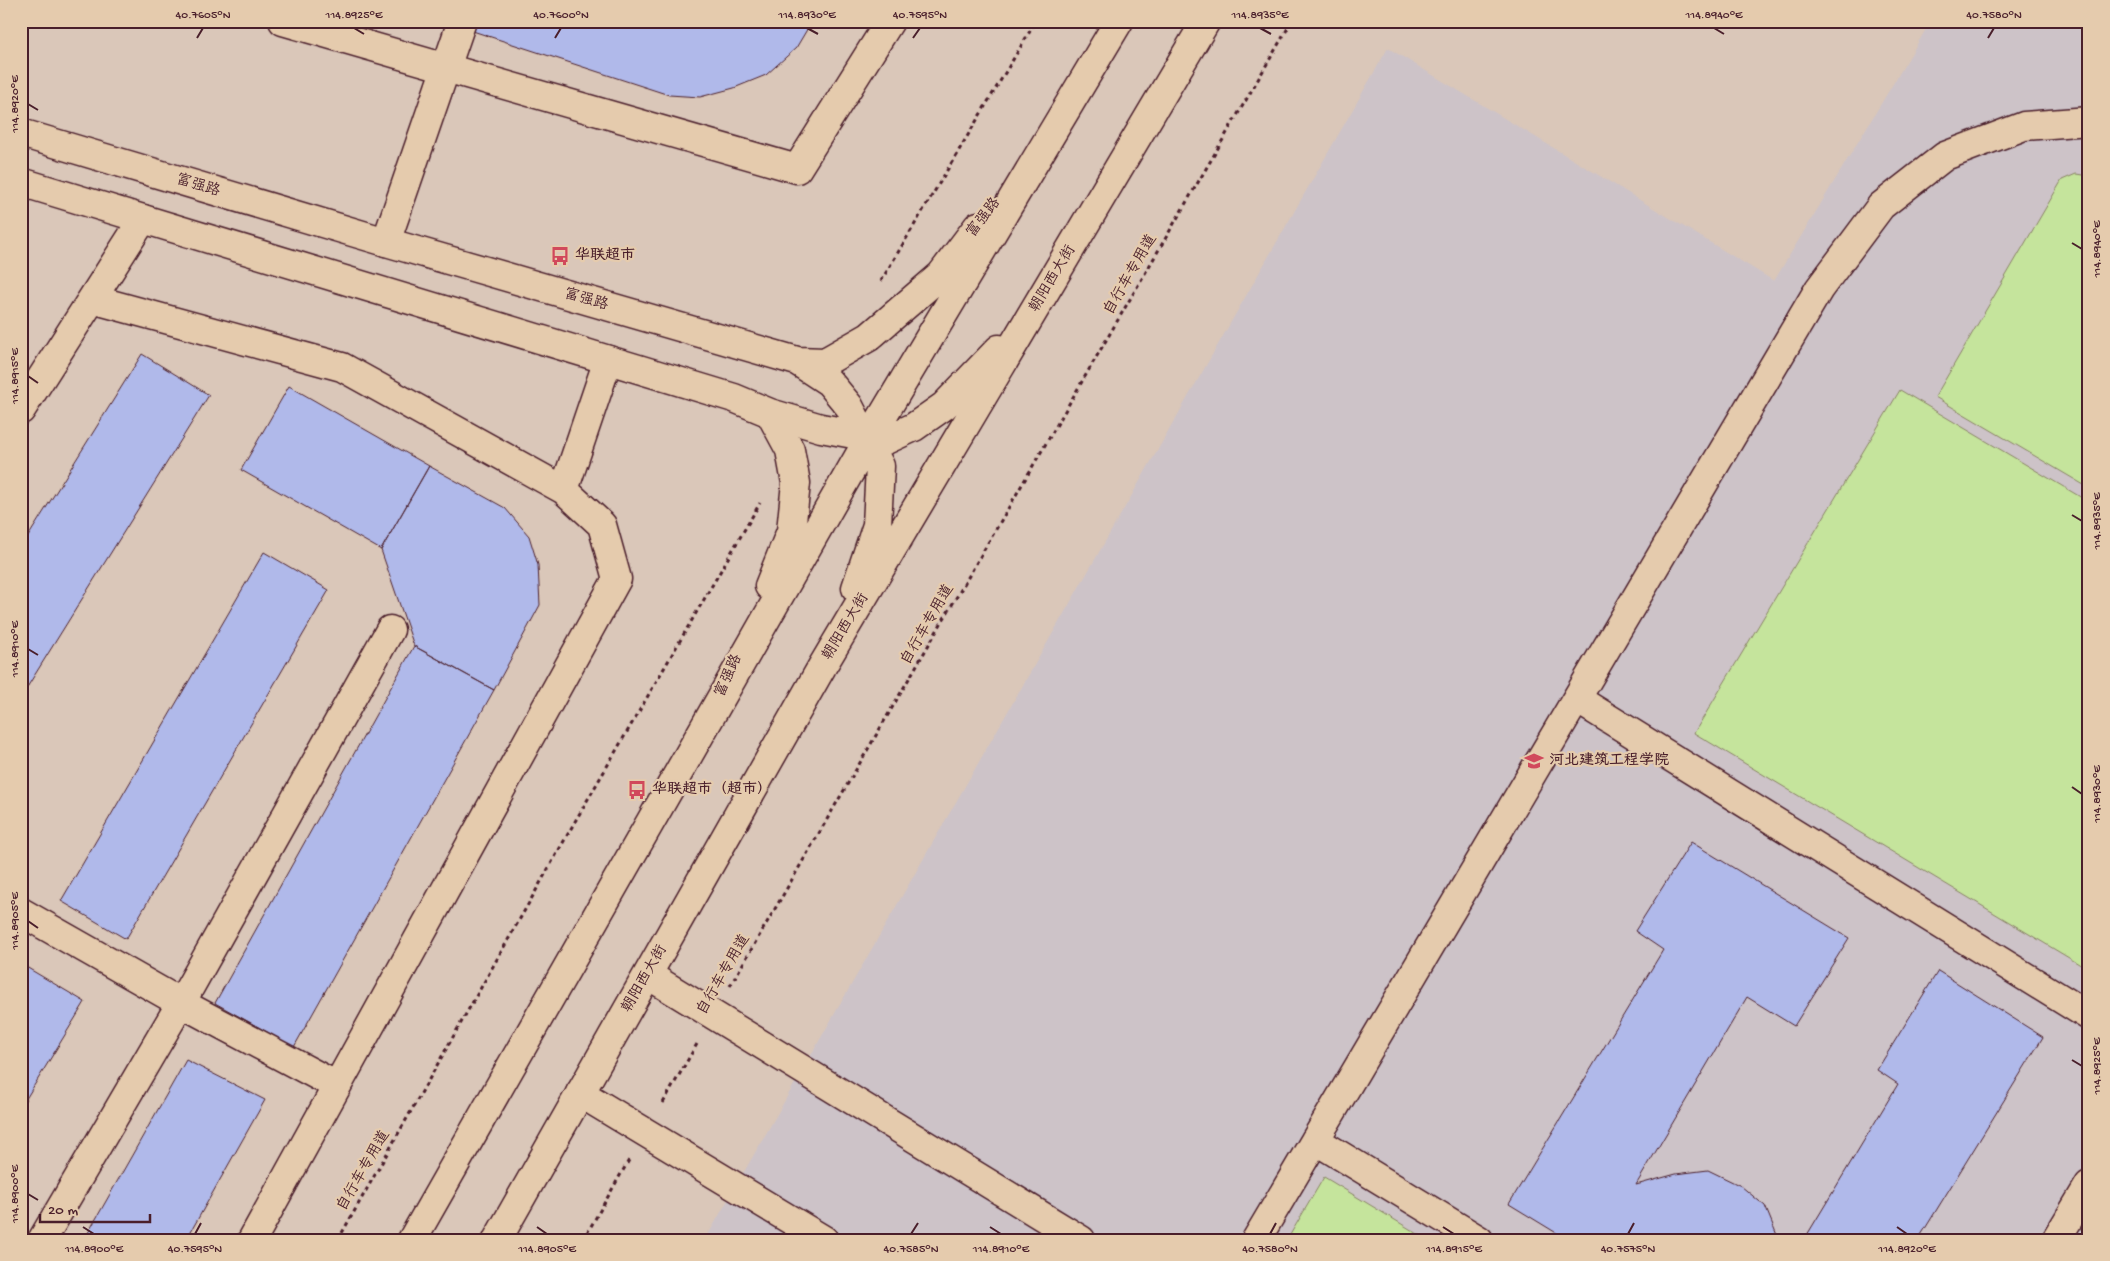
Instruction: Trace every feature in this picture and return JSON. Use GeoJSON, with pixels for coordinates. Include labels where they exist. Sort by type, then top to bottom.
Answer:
{"type":"FeatureCollection","features":[{"type":"Feature","properties":{"kind":"main road"},"geometry":{"type":"LineString","coordinates":[[283,21],[797,169],[890,21]]}},
{"type":"Feature","properties":{"kind":"main road"},"geometry":{"type":"LineString","coordinates":[[386,242],[462,21]]}},
{"type":"Feature","properties":{"kind":"main road"},"geometry":{"type":"LineString","coordinates":[[412,1240],[711,717],[867,438],[1119,21]]}},
{"type":"Feature","properties":{"kind":"main road","name":"朝阳西大街"},"geometry":{"type":"LineString","coordinates":[[497,1240],[823,665],[1206,21]]}},
{"type":"Feature","properties":{"kind":"main road","name":"富强路"},"geometry":{"type":"LineString","coordinates":[[21,133],[386,242],[797,361],[824,362],[835,358],[869,337],[941,275],[1059,119]]}},
{"type":"Feature","properties":{"kind":"main road"},"geometry":{"type":"LineString","coordinates":[[1256,1240],[1820,289],[1881,206],[1945,156],[2024,126],[2089,121]]}},
{"type":"Feature","properties":{"kind":"main road"},"geometry":{"type":"LineString","coordinates":[[21,182],[734,398],[770,413],[820,428],[867,438],[886,440],[914,427],[944,406],[1028,320]]}},
{"type":"Feature","properties":{"kind":"main road"},"geometry":{"type":"LineString","coordinates":[[21,410],[143,219]]}},
{"type":"Feature","properties":{"kind":"main road"},"geometry":{"type":"LineString","coordinates":[[92,299],[342,367],[564,490],[602,524],[617,579],[252,1240]]}},
{"type":"Feature","properties":{"kind":"main road"},"geometry":{"type":"LineString","coordinates":[[564,490],[608,360]]}},
{"type":"Feature","properties":{"kind":"main road"},"geometry":{"type":"LineString","coordinates":[[797,361],[829,382],[849,406],[880,466],[877,525],[857,586],[823,665]]}},
{"type":"Feature","properties":{"kind":"main road","name":"富强路"},"geometry":{"type":"LineString","coordinates":[[711,717],[768,591],[790,531],[796,483],[790,450],[770,413]]}},
{"type":"Feature","properties":{"kind":"main road"},"geometry":{"type":"LineString","coordinates":[[42,1240],[181,1003],[390,630]]}},
{"type":"Feature","properties":{"kind":"main road"},"geometry":{"type":"LineString","coordinates":[[1577,699],[2089,1016]]}},
{"type":"Feature","properties":{"kind":"main road"},"geometry":{"type":"LineString","coordinates":[[21,912],[181,1003],[337,1086]]}},
{"type":"Feature","properties":{"kind":"main road"},"geometry":{"type":"LineString","coordinates":[[648,975],[1081,1240]]}},
{"type":"Feature","properties":{"kind":"main road"},"geometry":{"type":"LineString","coordinates":[[580,1093],[824,1240]]}},
{"type":"Feature","properties":{"kind":"main road"},"geometry":{"type":"LineString","coordinates":[[1315,1140],[1479,1240]]}},
{"type":"Feature","properties":{"kind":"main road"},"geometry":{"type":"LineString","coordinates":[[2056,1240],[2089,1185]]}},
{"type":"Feature","properties":{"kind":"path"},"geometry":{"type":"LineString","coordinates":[[879,284],[1036,21]]}},
{"type":"Feature","properties":{"kind":"path","name":"自行车专用道"},"geometry":{"type":"LineString","coordinates":[[583,1240],[1292,21]]}},
{"type":"Feature","properties":{"kind":"path","name":"自行车专用道"},"geometry":{"type":"LineString","coordinates":[[338,1240],[577,818],[761,501]]}},
{"type":"Feature","properties":{"kind":"shaded area","name":"河北建筑工程学院"},"geometry":{"type":"Polygon","coordinates":[[[1931,21],[2089,21],[2089,1240],[705,1240],[1388,48],[1774,281],[1931,21]]]}},
{"type":"Feature","properties":{"kind":"green space"},"geometry":{"type":"Polygon","coordinates":[[[2076,174],[2089,176],[2089,488],[1935,397],[2062,180],[2076,174]]]}},
{"type":"Feature","properties":{"kind":"green space"},"geometry":{"type":"Polygon","coordinates":[[[1900,390],[2089,502],[2089,970],[1694,733],[1900,390]]]}},
{"type":"Feature","properties":{"kind":"green space"},"geometry":{"type":"Polygon","coordinates":[[[1324,1177],[1428,1240],[1287,1240],[1324,1177]]]}},
{"type":"Feature","properties":{"kind":"building"},"geometry":{"type":"Polygon","coordinates":[[[442,21],[812,21],[796,48],[766,75],[734,88],[700,97],[669,95],[442,21]]]}},
{"type":"Feature","properties":{"kind":"building"},"geometry":{"type":"Polygon","coordinates":[[[142,354],[209,395],[21,697],[21,548],[142,354]]]}},
{"type":"Feature","properties":{"kind":"building"},"geometry":{"type":"Polygon","coordinates":[[[289,386],[429,466],[381,550],[241,470],[289,386]]]}},
{"type":"Feature","properties":{"kind":"building"},"geometry":{"type":"Polygon","coordinates":[[[429,466],[505,508],[529,536],[538,565],[540,605],[494,690],[414,646],[381,550],[429,466]]]}},
{"type":"Feature","properties":{"kind":"building"},"geometry":{"type":"Polygon","coordinates":[[[264,552],[329,590],[126,939],[61,901],[264,552]]]}},
{"type":"Feature","properties":{"kind":"building"},"geometry":{"type":"Polygon","coordinates":[[[414,646],[494,690],[294,1047],[215,1003],[414,646]]]}},
{"type":"Feature","properties":{"kind":"building"},"geometry":{"type":"Polygon","coordinates":[[[1691,842],[1849,938],[1794,1026],[1747,997],[1636,1185],[1676,1174],[1708,1170],[1741,1186],[1765,1206],[1779,1240],[1568,1240],[1509,1204],[1663,950],[1635,931],[1691,842]]]}},
{"type":"Feature","properties":{"kind":"building"},"geometry":{"type":"Polygon","coordinates":[[[21,964],[85,1002],[21,1107],[21,964]]]}},
{"type":"Feature","properties":{"kind":"building"},"geometry":{"type":"Polygon","coordinates":[[[1938,971],[2043,1037],[1918,1240],[1804,1240],[1898,1084],[1877,1070],[1938,971]]]}},
{"type":"Feature","properties":{"kind":"building"},"geometry":{"type":"Polygon","coordinates":[[[186,1060],[265,1100],[186,1240],[84,1240],[186,1060]]]}},
{"type":"Feature","properties":{"kind":"place","name":"华联超市"},"geometry":{"type":"Point","coordinates":[560,256]}},
{"type":"Feature","properties":{"kind":"place","name":"河北建筑工程学院"},"geometry":{"type":"Point","coordinates":[1534,761]}},
{"type":"Feature","properties":{"kind":"place","name":"华联超市（超市）"},"geometry":{"type":"Point","coordinates":[637,790]}}]}
